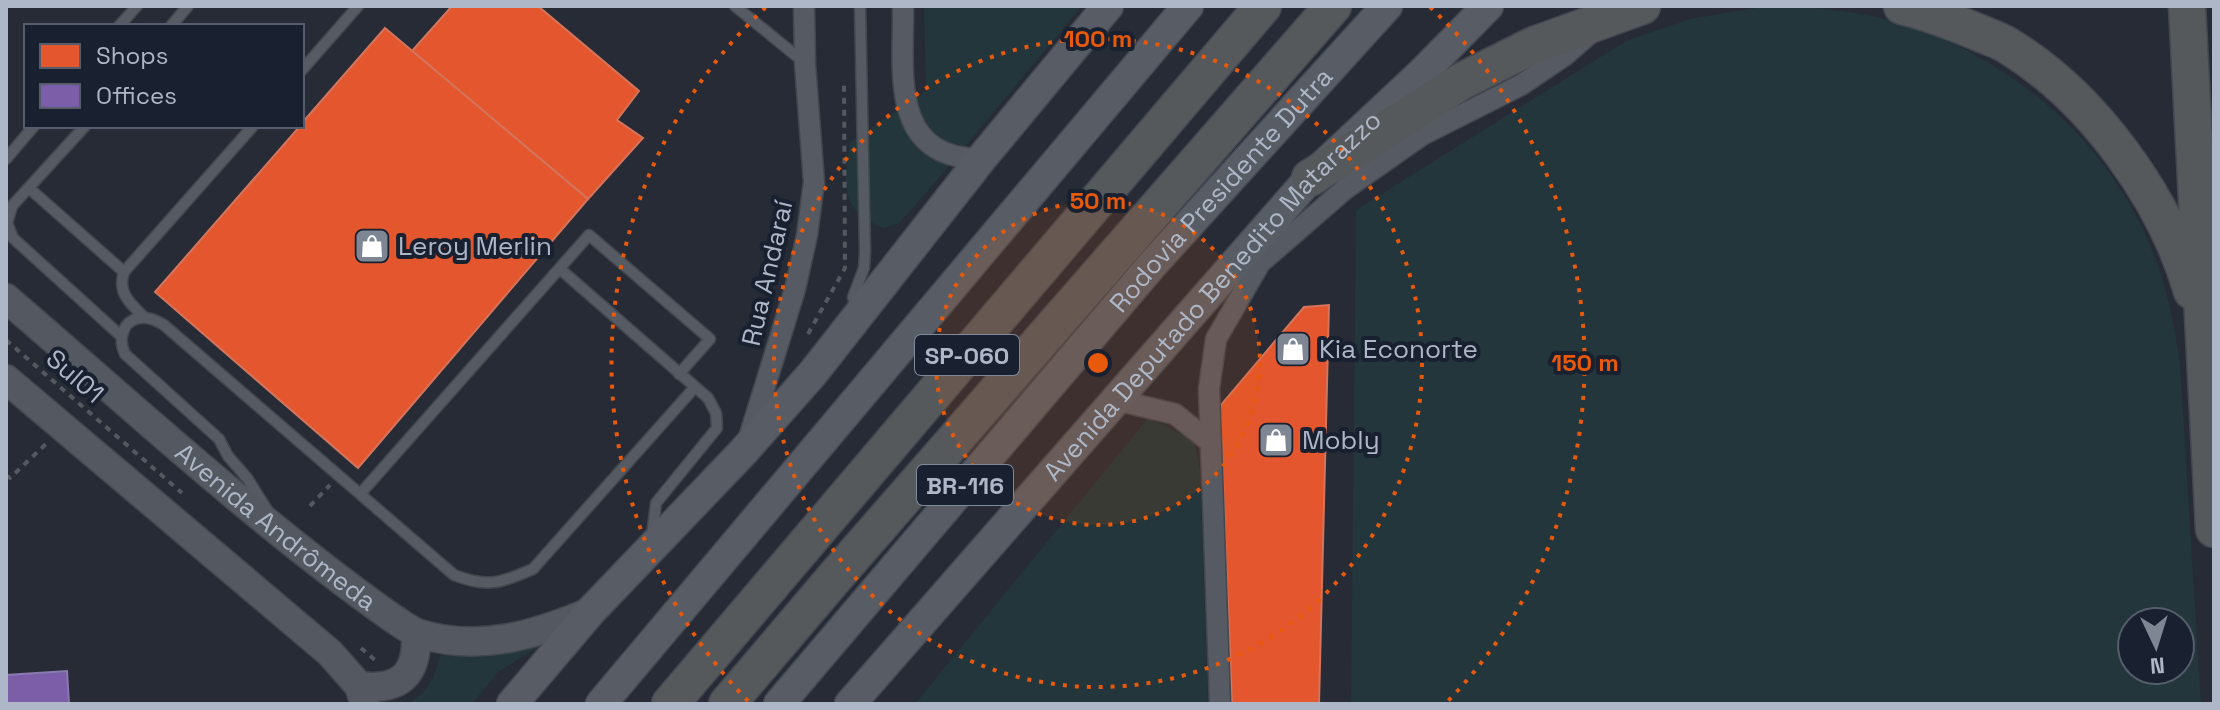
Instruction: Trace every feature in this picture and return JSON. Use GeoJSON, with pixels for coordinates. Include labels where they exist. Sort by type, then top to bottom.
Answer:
{"type":"FeatureCollection","features":[{"type":"Feature","properties":{"kind":"highway","name":"SP-060"},"geometry":{"type":"LineString","coordinates":[[670,704],[1263,6]]}},
{"type":"Feature","properties":{"kind":"highway","name":"Rodovia Presidente Dutra"},"geometry":{"type":"LineString","coordinates":[[727,704],[1333,6]]}},
{"type":"Feature","properties":{"kind":"highway"},"geometry":{"type":"LineString","coordinates":[[1902,6],[1935,14],[2009,46],[2069,91],[2112,141],[2155,202],[2187,273],[2205,332]]}},
{"type":"Feature","properties":{"kind":"highway"},"geometry":{"type":"LineString","coordinates":[[2187,6],[2214,529]]}},
{"type":"Feature","properties":{"kind":"highway"},"geometry":{"type":"LineString","coordinates":[[1310,178],[1462,81],[1534,45],[1626,12]]}},
{"type":"Feature","properties":{"kind":"main road"},"geometry":{"type":"LineString","coordinates":[[512,704],[590,612],[649,553],[813,373],[981,159],[1108,6]]}},
{"type":"Feature","properties":{"kind":"main road"},"geometry":{"type":"LineString","coordinates":[[601,704],[1188,6]]}},
{"type":"Feature","properties":{"kind":"main road","name":"Rodovia Presidente Dutra"},"geometry":{"type":"LineString","coordinates":[[779,704],[1151,266],[1387,6]]}},
{"type":"Feature","properties":{"kind":"main road","name":"Avenida Deputado Benedito Matarazzo"},"geometry":{"type":"LineString","coordinates":[[850,704],[1310,178],[1488,6]]}},
{"type":"Feature","properties":{"kind":"main road","name":"Avenida Andrômeda"},"geometry":{"type":"LineString","coordinates":[[6,298],[278,532],[370,603],[416,633],[473,642],[503,639],[547,630],[590,612]]}},
{"type":"Feature","properties":{"kind":"main road"},"geometry":{"type":"LineString","coordinates":[[6,379],[330,653],[362,695],[400,682],[413,664],[416,633]]}},
{"type":"Feature","properties":{"kind":"street","name":"Rua Andaraí"},"geometry":{"type":"LineString","coordinates":[[744,451],[795,289],[807,235],[814,182],[804,6]]}},
{"type":"Feature","properties":{"kind":"street"},"geometry":{"type":"LineString","coordinates":[[903,6],[905,101],[914,126],[923,137],[944,152],[968,159],[981,159]]}},
{"type":"Feature","properties":{"kind":"street"},"geometry":{"type":"LineString","coordinates":[[1220,704],[1209,389],[1216,339],[1260,263],[1345,189],[1422,135],[1521,85],[1626,12]]}},
{"type":"Feature","properties":{"kind":"street"},"geometry":{"type":"LineString","coordinates":[[1116,400],[1175,414],[1210,442]]}},
{"type":"Feature","properties":{"kind":"lane"},"geometry":{"type":"LineString","coordinates":[[121,24],[137,6]]}},
{"type":"Feature","properties":{"kind":"lane"},"geometry":{"type":"LineString","coordinates":[[173,24],[188,6]]}},
{"type":"Feature","properties":{"kind":"lane"},"geometry":{"type":"LineString","coordinates":[[304,68],[358,6]]}},
{"type":"Feature","properties":{"kind":"lane"},"geometry":{"type":"LineString","coordinates":[[735,6],[805,64]]}},
{"type":"Feature","properties":{"kind":"lane"},"geometry":{"type":"LineString","coordinates":[[858,316],[853,297],[864,268],[865,252],[860,6]]}},
{"type":"Feature","properties":{"kind":"lane"},"geometry":{"type":"LineString","coordinates":[[6,159],[32,128]]}},
{"type":"Feature","properties":{"kind":"lane"},"geometry":{"type":"LineString","coordinates":[[83,128],[12,206],[7,223],[13,238],[121,336]]}},
{"type":"Feature","properties":{"kind":"lane"},"geometry":{"type":"LineString","coordinates":[[251,128],[124,272],[120,282],[124,297],[144,317],[164,325],[454,575],[472,582],[493,583],[533,569],[695,387]]}},
{"type":"Feature","properties":{"kind":"lane"},"geometry":{"type":"LineString","coordinates":[[30,189],[124,272]]}},
{"type":"Feature","properties":{"kind":"lane"},"geometry":{"type":"LineString","coordinates":[[361,493],[589,235],[710,339],[679,374]]}},
{"type":"Feature","properties":{"kind":"lane"},"geometry":{"type":"LineString","coordinates":[[560,269],[712,405],[717,428],[656,503],[649,553]]}},
{"type":"Feature","properties":{"kind":"lane"},"geometry":{"type":"LineString","coordinates":[[144,317],[126,326],[121,336],[125,354],[219,439],[228,456],[263,500],[278,532]]}},
{"type":"Feature","properties":{"kind":"path","name":"Sul01"},"geometry":{"type":"LineString","coordinates":[[6,340],[120,439]]}},
{"type":"Feature","properties":{"kind":"path"},"geometry":{"type":"LineString","coordinates":[[6,475],[10,478],[62,426]]}},
{"type":"Feature","properties":{"kind":"green space"},"geometry":{"type":"Polygon","coordinates":[[[924,6],[1082,6],[926,193],[899,223],[884,228],[858,212],[847,193],[850,142],[926,91],[924,6]]]}},
{"type":"Feature","properties":{"kind":"green space"},"geometry":{"type":"Polygon","coordinates":[[[1756,8],[1829,9],[1892,21],[1936,37],[1978,57],[2018,82],[2054,111],[2086,144],[2114,180],[2138,220],[2157,263],[2176,339],[2195,606],[2116,606],[2116,686],[2196,686],[2196,623],[2201,704],[1351,704],[1356,210],[1626,41],[1690,19],[1756,8]]]}},
{"type":"Feature","properties":{"kind":"green space"},"geometry":{"type":"Polygon","coordinates":[[[1148,418],[1194,440],[1200,471],[1208,704],[915,704],[1148,418]]]}},
{"type":"Feature","properties":{"kind":"green space"},"geometry":{"type":"Polygon","coordinates":[[[540,646],[498,672],[472,704],[407,704],[430,684],[440,655],[479,655],[540,646]]]}},
{"type":"Feature","properties":{"kind":"building: Shops"},"geometry":{"type":"Polygon","coordinates":[[[452,6],[538,6],[639,91],[617,120],[643,138],[588,199],[412,51],[452,6]]]}},
{"type":"Feature","properties":{"kind":"building: Shops","name":"Leroy Merlin"},"geometry":{"type":"Polygon","coordinates":[[[385,28],[588,199],[358,468],[155,292],[298,128],[304,128],[304,121],[385,28]]]}},
{"type":"Feature","properties":{"kind":"building: Shops"},"geometry":{"type":"Polygon","coordinates":[[[1329,305],[1319,704],[1232,704],[1220,406],[1304,307],[1329,305]]]}},
{"type":"Feature","properties":{"kind":"building: Offices"},"geometry":{"type":"Polygon","coordinates":[[[67,671],[69,704],[6,704],[6,675],[67,671]]]}},
{"type":"Feature","properties":{"kind":"place","name":"Leroy Merlin"},"geometry":{"type":"Point","coordinates":[372,246]}},
{"type":"Feature","properties":{"kind":"place","name":"Kia Econorte"},"geometry":{"type":"Point","coordinates":[1293,349]}},
{"type":"Feature","properties":{"kind":"place","name":"Mobly"},"geometry":{"type":"Point","coordinates":[1276,440]}}]}
